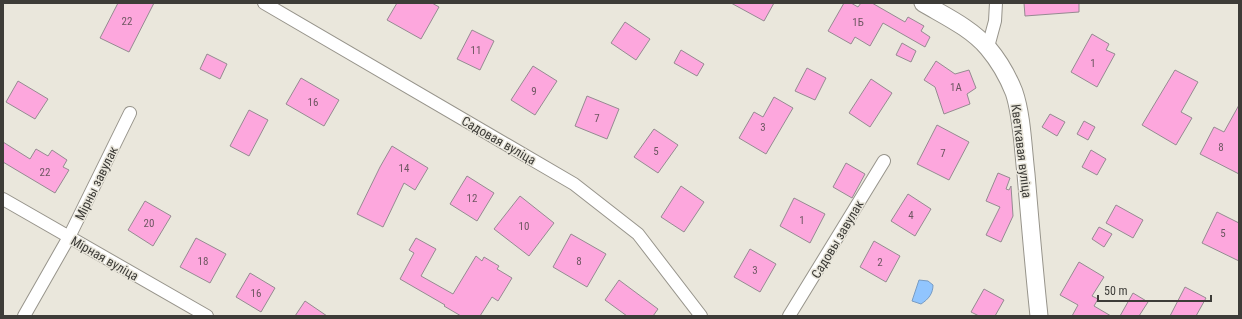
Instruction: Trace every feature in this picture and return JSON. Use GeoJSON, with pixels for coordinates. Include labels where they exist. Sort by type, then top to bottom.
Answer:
{"type":"FeatureCollection","features":[{"type":"Feature","properties":{"kind":"street","name":"Садовая вуліца"},"geometry":{"type":"LineString","coordinates":[[264,3],[574,184],[638,234],[701,316]]}},
{"type":"Feature","properties":{"kind":"street","name":"Кветкавая вуліца"},"geometry":{"type":"LineString","coordinates":[[923,3],[956,22],[976,36],[988,48],[1007,77],[1014,94],[1019,115],[1039,316]]}},
{"type":"Feature","properties":{"kind":"street"},"geometry":{"type":"LineString","coordinates":[[988,48],[995,21],[996,3]]}},
{"type":"Feature","properties":{"kind":"street","name":"Мірны завулак"},"geometry":{"type":"LineString","coordinates":[[24,316],[69,237],[130,113]]}},
{"type":"Feature","properties":{"kind":"street","name":"Садовы завулак"},"geometry":{"type":"LineString","coordinates":[[789,316],[884,161]]}},
{"type":"Feature","properties":{"kind":"street","name":"Мірная вуліца"},"geometry":{"type":"LineString","coordinates":[[3,199],[207,316]]}},
{"type":"Feature","properties":{"kind":"water"},"geometry":{"type":"Polygon","coordinates":[[[919,280],[928,281],[933,285],[930,296],[921,304],[912,301],[919,280]]]}},
{"type":"Feature","properties":{"kind":"building"},"geometry":{"type":"Polygon","coordinates":[[[118,3],[154,3],[129,52],[100,38],[118,3]]]}},
{"type":"Feature","properties":{"kind":"building"},"geometry":{"type":"Polygon","coordinates":[[[397,3],[432,3],[439,7],[421,39],[387,20],[397,3]]]}},
{"type":"Feature","properties":{"kind":"building"},"geometry":{"type":"Polygon","coordinates":[[[731,3],[774,3],[764,21],[731,3]]]}},
{"type":"Feature","properties":{"kind":"building"},"geometry":{"type":"Polygon","coordinates":[[[844,3],[851,3],[858,7],[861,3],[872,3],[905,22],[908,17],[924,26],[921,31],[930,37],[925,47],[883,23],[870,46],[855,37],[851,44],[828,31],[844,3]]]}},
{"type":"Feature","properties":{"kind":"building"},"geometry":{"type":"Polygon","coordinates":[[[1024,3],[1079,3],[1079,12],[1025,16],[1024,3]]]}},
{"type":"Feature","properties":{"kind":"building"},"geometry":{"type":"Polygon","coordinates":[[[625,22],[650,39],[636,60],[611,43],[625,22]]]}},
{"type":"Feature","properties":{"kind":"building"},"geometry":{"type":"Polygon","coordinates":[[[472,30],[494,41],[480,70],[457,59],[472,30]]]}},
{"type":"Feature","properties":{"kind":"building"},"geometry":{"type":"Polygon","coordinates":[[[1092,34],[1109,44],[1106,50],[1115,54],[1097,87],[1071,72],[1092,34]]]}},
{"type":"Feature","properties":{"kind":"building"},"geometry":{"type":"Polygon","coordinates":[[[902,43],[916,51],[911,62],[896,55],[902,43]]]}},
{"type":"Feature","properties":{"kind":"building"},"geometry":{"type":"Polygon","coordinates":[[[681,50],[704,64],[697,76],[674,63],[681,50]]]}},
{"type":"Feature","properties":{"kind":"building"},"geometry":{"type":"Polygon","coordinates":[[[207,54],[227,64],[220,79],[200,69],[207,54]]]}},
{"type":"Feature","properties":{"kind":"building"},"geometry":{"type":"Polygon","coordinates":[[[936,61],[955,74],[969,70],[976,88],[967,94],[970,104],[944,114],[935,87],[924,80],[936,61]]]}},
{"type":"Feature","properties":{"kind":"building"},"geometry":{"type":"Polygon","coordinates":[[[533,66],[557,81],[535,115],[511,100],[533,66]]]}},
{"type":"Feature","properties":{"kind":"building"},"geometry":{"type":"Polygon","coordinates":[[[807,68],[826,78],[815,100],[795,91],[807,68]]]}},
{"type":"Feature","properties":{"kind":"building"},"geometry":{"type":"Polygon","coordinates":[[[1175,70],[1198,82],[1181,112],[1192,118],[1176,145],[1142,125],[1175,70]]]}},
{"type":"Feature","properties":{"kind":"building"},"geometry":{"type":"Polygon","coordinates":[[[301,78],[339,100],[324,126],[286,104],[301,78]]]}},
{"type":"Feature","properties":{"kind":"building"},"geometry":{"type":"Polygon","coordinates":[[[871,79],[892,93],[870,127],[849,113],[871,79]]]}},
{"type":"Feature","properties":{"kind":"building"},"geometry":{"type":"Polygon","coordinates":[[[18,81],[48,99],[35,119],[6,102],[18,81]]]}},
{"type":"Feature","properties":{"kind":"building"},"geometry":{"type":"Polygon","coordinates":[[[587,96],[619,109],[607,139],[575,126],[587,96]]]}},
{"type":"Feature","properties":{"kind":"building"},"geometry":{"type":"Polygon","coordinates":[[[774,97],[793,108],[766,154],[739,138],[754,112],[763,117],[774,97]]]}},
{"type":"Feature","properties":{"kind":"building"},"geometry":{"type":"Polygon","coordinates":[[[1239,105],[1239,174],[1200,154],[1214,127],[1224,132],[1239,105]]]}},
{"type":"Feature","properties":{"kind":"building"},"geometry":{"type":"Polygon","coordinates":[[[249,110],[268,120],[249,156],[230,146],[249,110]]]}},
{"type":"Feature","properties":{"kind":"building"},"geometry":{"type":"Polygon","coordinates":[[[1050,114],[1065,122],[1057,136],[1042,127],[1050,114]]]}},
{"type":"Feature","properties":{"kind":"building"},"geometry":{"type":"Polygon","coordinates":[[[1084,121],[1095,127],[1088,140],[1077,134],[1084,121]]]}},
{"type":"Feature","properties":{"kind":"building"},"geometry":{"type":"Polygon","coordinates":[[[937,125],[969,142],[949,180],[917,164],[937,125]]]}},
{"type":"Feature","properties":{"kind":"building"},"geometry":{"type":"Polygon","coordinates":[[[654,129],[678,145],[658,173],[634,157],[654,129]]]}},
{"type":"Feature","properties":{"kind":"building"},"geometry":{"type":"Polygon","coordinates":[[[3,142],[30,159],[36,149],[48,156],[52,150],[67,160],[63,167],[69,170],[55,193],[3,162],[3,142]]]}},
{"type":"Feature","properties":{"kind":"building"},"geometry":{"type":"Polygon","coordinates":[[[392,146],[428,168],[415,190],[404,183],[383,227],[357,214],[392,146]]]}},
{"type":"Feature","properties":{"kind":"building"},"geometry":{"type":"Polygon","coordinates":[[[1091,150],[1106,159],[1097,175],[1082,167],[1091,150]]]}},
{"type":"Feature","properties":{"kind":"building"},"geometry":{"type":"Polygon","coordinates":[[[846,163],[865,174],[852,198],[833,187],[846,163]]]}},
{"type":"Feature","properties":{"kind":"building"},"geometry":{"type":"Polygon","coordinates":[[[998,173],[1010,178],[1006,189],[1009,190],[1011,186],[1013,216],[1001,242],[986,235],[1000,207],[986,201],[998,173]]]}},
{"type":"Feature","properties":{"kind":"building"},"geometry":{"type":"Polygon","coordinates":[[[467,176],[494,193],[477,221],[450,204],[467,176]]]}},
{"type":"Feature","properties":{"kind":"building"},"geometry":{"type":"Polygon","coordinates":[[[681,186],[704,202],[684,232],[661,217],[681,186]]]}},
{"type":"Feature","properties":{"kind":"building"},"geometry":{"type":"Polygon","coordinates":[[[908,194],[931,209],[915,236],[891,221],[908,194]]]}},
{"type":"Feature","properties":{"kind":"building"},"geometry":{"type":"Polygon","coordinates":[[[520,196],[554,223],[529,256],[494,229],[520,196]]]}},
{"type":"Feature","properties":{"kind":"building"},"geometry":{"type":"Polygon","coordinates":[[[794,198],[825,214],[810,243],[780,226],[794,198]]]}},
{"type":"Feature","properties":{"kind":"building"},"geometry":{"type":"Polygon","coordinates":[[[145,201],[171,216],[153,246],[128,230],[145,201]]]}},
{"type":"Feature","properties":{"kind":"building"},"geometry":{"type":"Polygon","coordinates":[[[1116,205],[1143,220],[1133,238],[1106,223],[1116,205]]]}},
{"type":"Feature","properties":{"kind":"building"},"geometry":{"type":"Polygon","coordinates":[[[1217,212],[1239,223],[1239,261],[1202,243],[1217,212]]]}},
{"type":"Feature","properties":{"kind":"building"},"geometry":{"type":"Polygon","coordinates":[[[1099,227],[1112,234],[1104,247],[1092,239],[1099,227]]]}},
{"type":"Feature","properties":{"kind":"building"},"geometry":{"type":"Polygon","coordinates":[[[571,234],[606,254],[587,287],[553,267],[571,234]]]}},
{"type":"Feature","properties":{"kind":"building"},"geometry":{"type":"Polygon","coordinates":[[[196,238],[226,254],[210,283],[180,267],[196,238]]]}},
{"type":"Feature","properties":{"kind":"building"},"geometry":{"type":"Polygon","coordinates":[[[416,238],[436,249],[421,276],[453,294],[476,256],[482,261],[484,257],[499,266],[497,269],[512,278],[498,301],[492,297],[480,316],[461,316],[400,279],[414,253],[409,250],[416,238]]]}},
{"type":"Feature","properties":{"kind":"building"},"geometry":{"type":"Polygon","coordinates":[[[874,241],[900,256],[886,282],[860,267],[874,241]]]}},
{"type":"Feature","properties":{"kind":"building"},"geometry":{"type":"Polygon","coordinates":[[[750,249],[776,264],[760,292],[734,277],[750,249]]]}},
{"type":"Feature","properties":{"kind":"building"},"geometry":{"type":"Polygon","coordinates":[[[1079,262],[1104,277],[1092,296],[1098,299],[1094,306],[1111,316],[1072,316],[1078,305],[1060,295],[1079,262]]]}},
{"type":"Feature","properties":{"kind":"building"},"geometry":{"type":"Polygon","coordinates":[[[250,273],[275,288],[261,312],[236,297],[250,273]]]}},
{"type":"Feature","properties":{"kind":"building"},"geometry":{"type":"Polygon","coordinates":[[[619,280],[658,309],[653,316],[627,316],[605,300],[619,280]]]}},
{"type":"Feature","properties":{"kind":"building"},"geometry":{"type":"Polygon","coordinates":[[[1185,287],[1206,298],[1196,316],[1170,316],[1185,287]]]}},
{"type":"Feature","properties":{"kind":"building"},"geometry":{"type":"Polygon","coordinates":[[[984,289],[1004,300],[995,316],[979,316],[971,312],[984,289]]]}},
{"type":"Feature","properties":{"kind":"building"},"geometry":{"type":"Polygon","coordinates":[[[1133,293],[1148,302],[1139,316],[1120,316],[1133,293]]]}},
{"type":"Feature","properties":{"kind":"building"},"geometry":{"type":"Polygon","coordinates":[[[305,301],[327,316],[295,316],[305,301]]]}}]}
